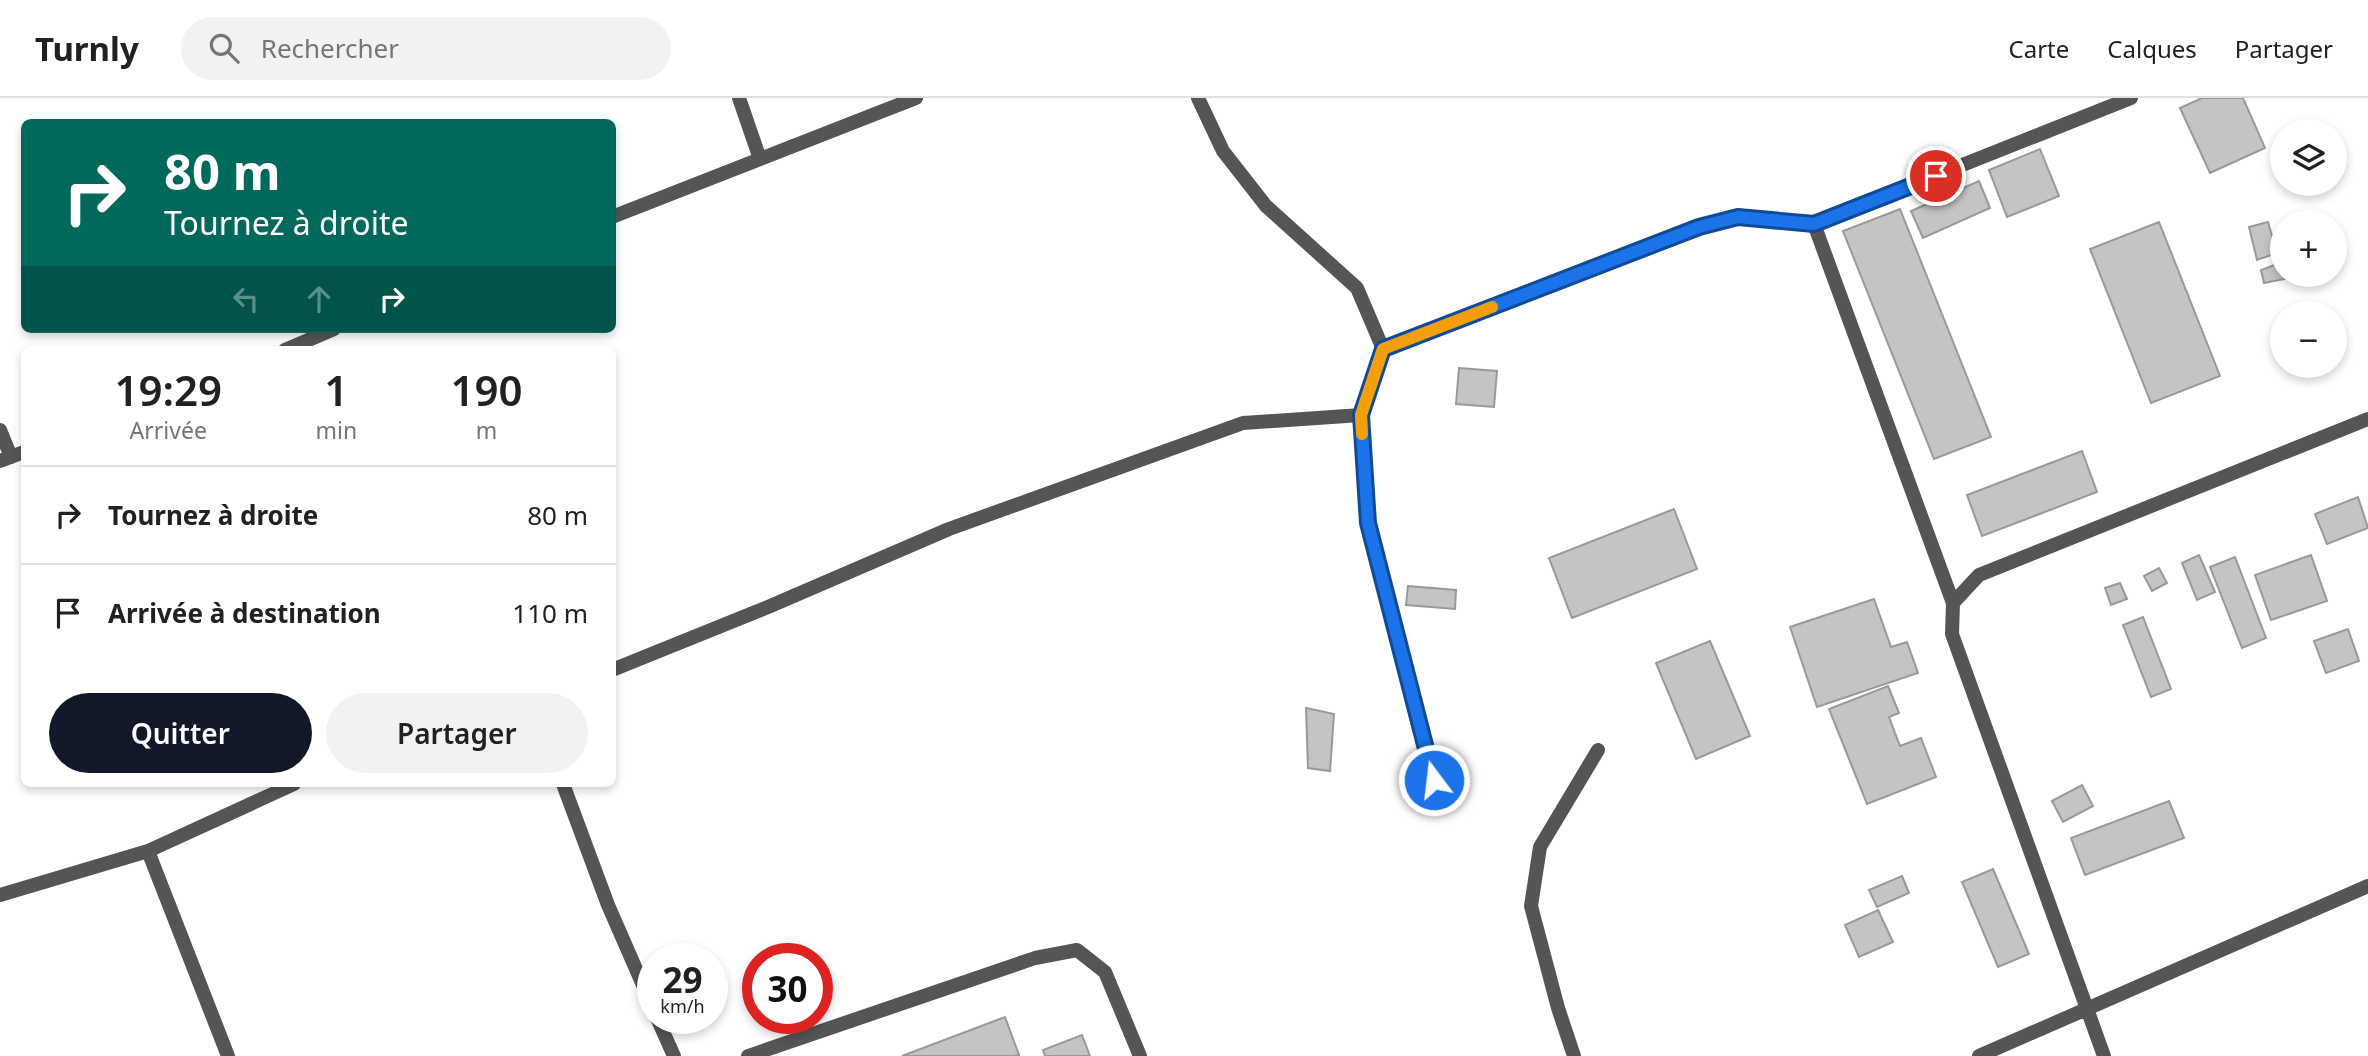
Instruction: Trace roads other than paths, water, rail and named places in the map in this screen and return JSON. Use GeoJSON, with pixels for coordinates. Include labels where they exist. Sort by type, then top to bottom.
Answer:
{"type":"FeatureCollection","features":[{"type":"Feature","properties":{"kind":"street"},"geometry":{"type":"LineString","coordinates":[[739,98],[760,159]]}},
{"type":"Feature","properties":{"kind":"street"},"geometry":{"type":"LineString","coordinates":[[616,215],[916,98]]}},
{"type":"Feature","properties":{"kind":"street"},"geometry":{"type":"LineString","coordinates":[[1198,98],[1223,151],[1266,205],[1357,288],[1383,349],[1361,415],[1368,523],[1434,780]]}},
{"type":"Feature","properties":{"kind":"street"},"geometry":{"type":"LineString","coordinates":[[1383,349],[1699,227],[1738,217],[1814,224],[2131,98]]}},
{"type":"Feature","properties":{"kind":"street"},"geometry":{"type":"LineString","coordinates":[[1814,224],[1953,603],[1952,634],[2104,1056]]}},
{"type":"Feature","properties":{"kind":"street"},"geometry":{"type":"LineString","coordinates":[[294,346],[325,333]]}},
{"type":"Feature","properties":{"kind":"street"},"geometry":{"type":"LineString","coordinates":[[616,668],[949,529],[1243,423],[1361,415]]}},
{"type":"Feature","properties":{"kind":"street"},"geometry":{"type":"LineString","coordinates":[[1953,603],[1979,575],[2368,419]]}},
{"type":"Feature","properties":{"kind":"street"},"geometry":{"type":"LineString","coordinates":[[0,430],[12,456]]}},
{"type":"Feature","properties":{"kind":"street"},"geometry":{"type":"LineString","coordinates":[[1574,1056],[1558,1008],[1531,906],[1540,846],[1598,750]]}},
{"type":"Feature","properties":{"kind":"street"},"geometry":{"type":"LineString","coordinates":[[0,895],[148,851],[287,787]]}},
{"type":"Feature","properties":{"kind":"street"},"geometry":{"type":"LineString","coordinates":[[564,787],[608,905],[637,971]]}},
{"type":"Feature","properties":{"kind":"street"},"geometry":{"type":"LineString","coordinates":[[148,851],[228,1056]]}},
{"type":"Feature","properties":{"kind":"street"},"geometry":{"type":"LineString","coordinates":[[1979,1056],[2368,886]]}},
{"type":"Feature","properties":{"kind":"street"},"geometry":{"type":"LineString","coordinates":[[748,1056],[1035,958],[1077,950],[1105,972],[1140,1056]]}},
{"type":"Feature","properties":{"kind":"street"},"geometry":{"type":"LineString","coordinates":[[664,1034],[674,1056]]}}]}
